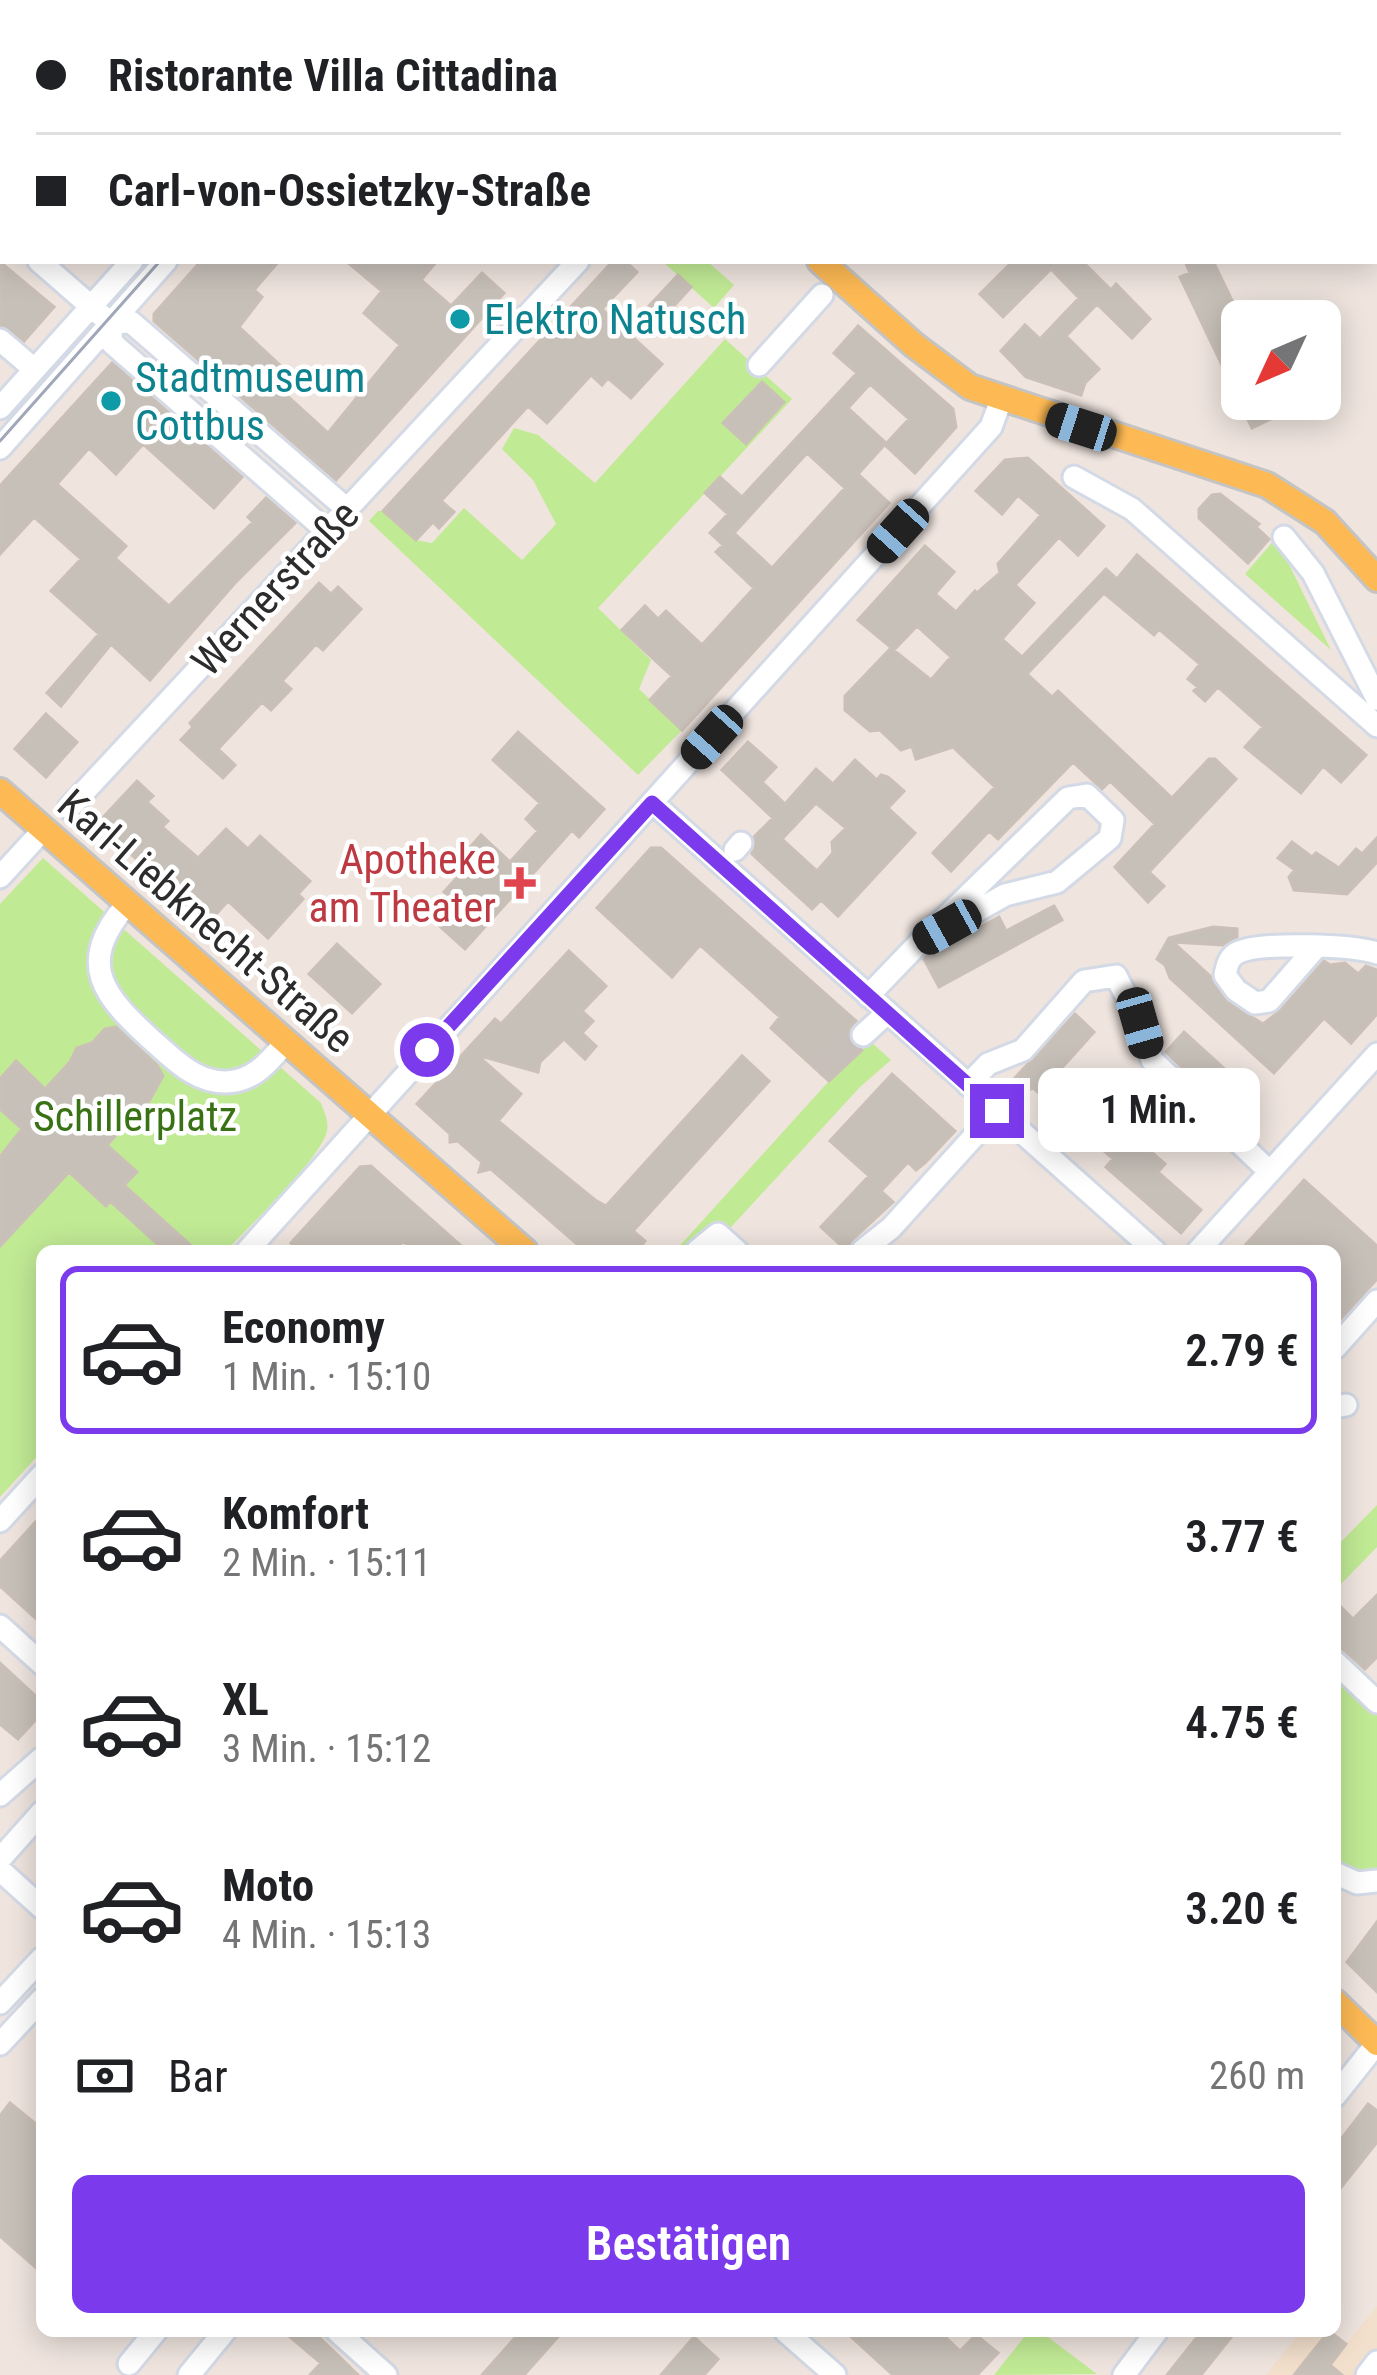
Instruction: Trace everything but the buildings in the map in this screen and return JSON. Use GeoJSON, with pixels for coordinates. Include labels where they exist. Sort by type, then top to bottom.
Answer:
{"type":"FeatureCollection","features":[{"type":"Feature","properties":{"kind":"main road"},"geometry":{"type":"LineString","coordinates":[[823,264],[970,387],[1267,485],[1325,522],[1377,578]]}},
{"type":"Feature","properties":{"kind":"main road","name":"Karl-Liebknecht-Straße"},"geometry":{"type":"LineString","coordinates":[[0,790],[517,1245]]}},
{"type":"Feature","properties":{"kind":"main road"},"geometry":{"type":"LineString","coordinates":[[1341,2008],[1377,2043]]}},
{"type":"Feature","properties":{"kind":"street"},"geometry":{"type":"LineString","coordinates":[[43,264],[110,323],[112,343],[328,532]]}},
{"type":"Feature","properties":{"kind":"street"},"geometry":{"type":"LineString","coordinates":[[0,408],[129,264]]}},
{"type":"Feature","properties":{"kind":"street"},"geometry":{"type":"LineString","coordinates":[[0,448],[163,264]]}},
{"type":"Feature","properties":{"kind":"street","name":"Wernerstraße"},"geometry":{"type":"LineString","coordinates":[[70,808],[575,264]]}},
{"type":"Feature","properties":{"kind":"street"},"geometry":{"type":"LineString","coordinates":[[759,365],[822,295]]}},
{"type":"Feature","properties":{"kind":"street"},"geometry":{"type":"LineString","coordinates":[[110,323],[131,322],[348,510]]}},
{"type":"Feature","properties":{"kind":"street"},"geometry":{"type":"LineString","coordinates":[[0,340],[34,369]]}},
{"type":"Feature","properties":{"kind":"street"},"geometry":{"type":"LineString","coordinates":[[252,1245],[992,427],[1000,400]]}},
{"type":"Feature","properties":{"kind":"street"},"geometry":{"type":"LineString","coordinates":[[1074,477],[1132,509],[1377,724]]}},
{"type":"Feature","properties":{"kind":"street"},"geometry":{"type":"LineString","coordinates":[[1284,537],[1313,573],[1377,699]]}},
{"type":"Feature","properties":{"kind":"street"},"geometry":{"type":"LineString","coordinates":[[868,996],[918,944],[1068,798],[1087,795],[1113,820],[1110,838],[1057,882],[1005,895],[918,944]]}},
{"type":"Feature","properties":{"kind":"street"},"geometry":{"type":"LineString","coordinates":[[652,803],[1148,1245]]}},
{"type":"Feature","properties":{"kind":"street"},"geometry":{"type":"LineString","coordinates":[[0,877],[44,830]]}},
{"type":"Feature","properties":{"kind":"street"},"geometry":{"type":"LineString","coordinates":[[127,904],[103,937],[98,957],[102,984],[113,1004],[191,1074],[227,1082],[257,1072],[285,1043]]}},
{"type":"Feature","properties":{"kind":"street"},"geometry":{"type":"LineString","coordinates":[[1317,946],[1377,953]]}},
{"type":"Feature","properties":{"kind":"street"},"geometry":{"type":"LineString","coordinates":[[968,1085],[988,1064],[1023,1050],[1084,981],[1116,976],[1140,1023],[1151,1060],[1270,1172]]}},
{"type":"Feature","properties":{"kind":"street"},"geometry":{"type":"LineString","coordinates":[[863,1035],[887,1013]]}},
{"type":"Feature","properties":{"kind":"street"},"geometry":{"type":"LineString","coordinates":[[1203,1245],[1377,1054]]}},
{"type":"Feature","properties":{"kind":"street"},"geometry":{"type":"LineString","coordinates":[[870,1245],[891,1228],[997,1111]]}},
{"type":"Feature","properties":{"kind":"street"},"geometry":{"type":"LineString","coordinates":[[704,1245],[718,1234],[730,1245]]}},
{"type":"Feature","properties":{"kind":"street"},"geometry":{"type":"LineString","coordinates":[[1341,1341],[1377,1301]]}},
{"type":"Feature","properties":{"kind":"street"},"geometry":{"type":"LineString","coordinates":[[0,1521],[36,1482]]}},
{"type":"Feature","properties":{"kind":"street"},"geometry":{"type":"LineString","coordinates":[[0,1626],[36,1659]]}},
{"type":"Feature","properties":{"kind":"street"},"geometry":{"type":"LineString","coordinates":[[1341,1668],[1377,1702]]}},
{"type":"Feature","properties":{"kind":"street"},"geometry":{"type":"LineString","coordinates":[[0,1795],[36,1764]]}},
{"type":"Feature","properties":{"kind":"street"},"geometry":{"type":"LineString","coordinates":[[0,1858],[36,1819]]}},
{"type":"Feature","properties":{"kind":"street"},"geometry":{"type":"LineString","coordinates":[[0,1870],[36,1895]]}},
{"type":"Feature","properties":{"kind":"street"},"geometry":{"type":"LineString","coordinates":[[1341,1876],[1357,1883],[1377,1881]]}},
{"type":"Feature","properties":{"kind":"street"},"geometry":{"type":"LineString","coordinates":[[0,2003],[36,1964]]}},
{"type":"Feature","properties":{"kind":"street"},"geometry":{"type":"LineString","coordinates":[[0,2044],[36,2005]]}},
{"type":"Feature","properties":{"kind":"street"},"geometry":{"type":"LineString","coordinates":[[1341,2088],[1377,2043]]}},
{"type":"Feature","properties":{"kind":"street"},"geometry":{"type":"LineString","coordinates":[[129,2364],[150,2337]]}},
{"type":"Feature","properties":{"kind":"street"},"geometry":{"type":"LineString","coordinates":[[189,2375],[220,2337]]}},
{"type":"Feature","properties":{"kind":"street"},"geometry":{"type":"LineString","coordinates":[[344,2337],[386,2375]]}},
{"type":"Feature","properties":{"kind":"street"},"geometry":{"type":"LineString","coordinates":[[792,2337],[835,2375]]}},
{"type":"Feature","properties":{"kind":"street"},"geometry":{"type":"LineString","coordinates":[[1124,2375],[1152,2337]]}},
{"type":"Feature","properties":{"kind":"street"},"geometry":{"type":"LineString","coordinates":[[1367,2375],[1377,2362]]}},
{"type":"Feature","properties":{"kind":"shaded area"},"geometry":{"type":"Polygon","coordinates":[[[1377,2306],[1377,2375],[1266,2375],[1296,2337],[1338,2337],[1347,2343],[1377,2306]]]}},
{"type":"Feature","properties":{"kind":"green space"},"geometry":{"type":"Polygon","coordinates":[[[665,264],[710,264],[734,285],[714,308],[665,264]]]}},
{"type":"Feature","properties":{"kind":"green space"},"geometry":{"type":"Polygon","coordinates":[[[725,339],[792,399],[598,608],[651,660],[639,689],[682,730],[638,775],[369,521],[383,511],[415,540],[432,543],[464,508],[522,560],[556,524],[533,480],[502,449],[514,428],[538,435],[595,483],[725,339]]]}},
{"type":"Feature","properties":{"kind":"green space"},"geometry":{"type":"Polygon","coordinates":[[[1276,538],[1331,650],[1245,574],[1276,538]]]}},
{"type":"Feature","properties":{"kind":"green space","name":"Schillerplatz"},"geometry":{"type":"Polygon","coordinates":[[[43,858],[321,1103],[327,1127],[322,1143],[298,1175],[232,1245],[36,1245],[36,1458],[0,1497],[0,904],[43,858]]]}},
{"type":"Feature","properties":{"kind":"green space"},"geometry":{"type":"Polygon","coordinates":[[[871,1042],[891,1060],[860,1087],[715,1245],[680,1245],[829,1081],[871,1042]]]}},
{"type":"Feature","properties":{"kind":"green space"},"geometry":{"type":"Polygon","coordinates":[[[1377,1505],[1377,1547],[1341,1584],[1341,1542],[1377,1505]]]}},
{"type":"Feature","properties":{"kind":"green space"},"geometry":{"type":"Polygon","coordinates":[[[1341,1681],[1377,1715],[1377,1869],[1365,1871],[1341,1864],[1341,1681]]]}},
{"type":"Feature","properties":{"kind":"green space"},"geometry":{"type":"Polygon","coordinates":[[[1024,2337],[1048,2337],[1097,2374],[994,2375],[1024,2337]]]}},
{"type":"Feature","properties":{"kind":"tunnel"},"geometry":{"type":"LineString","coordinates":[[815,1067],[863,1035]]}},
{"type":"Feature","properties":{"kind":"tram line"},"geometry":{"type":"LineString","coordinates":[[0,441],[157,264]]}},
{"type":"Feature","properties":{"kind":"place","name":"Elektro Natusch"},"geometry":{"type":"Point","coordinates":[460,319]}},
{"type":"Feature","properties":{"kind":"place","name":"Stadtmuseum Cottbus"},"geometry":{"type":"Point","coordinates":[111,401]}},
{"type":"Feature","properties":{"kind":"place","name":"Apotheke am Theater"},"geometry":{"type":"Point","coordinates":[520,883]}},
{"type":"Feature","properties":{"kind":"route"},"geometry":{"type":"LineString","coordinates":[[427,1050],[652,803],[997,1111]]}}]}
